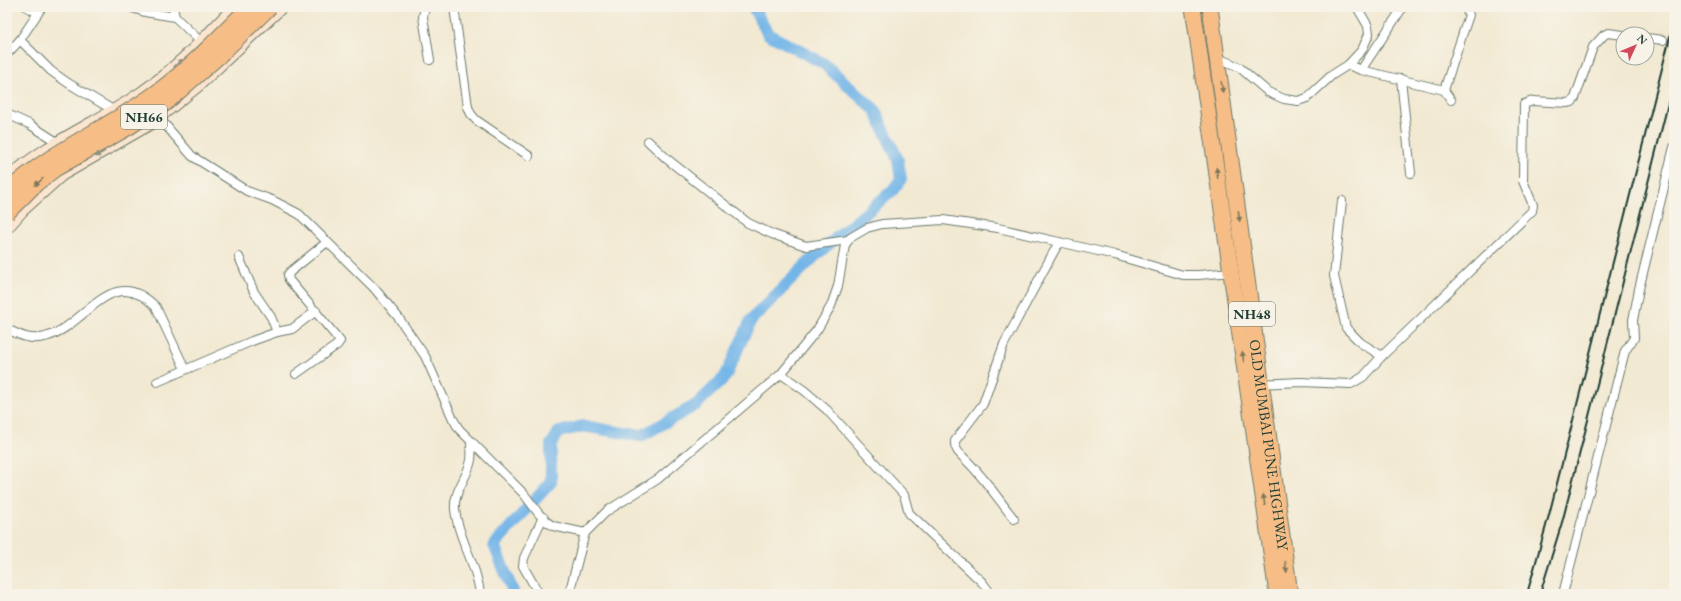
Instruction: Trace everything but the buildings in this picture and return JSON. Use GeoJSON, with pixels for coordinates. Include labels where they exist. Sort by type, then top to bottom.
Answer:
{"type":"FeatureCollection","features":[{"type":"Feature","properties":{"kind":"highway","name":"NH66"},"geometry":{"type":"LineString","coordinates":[[7,192],[27,174],[49,158],[158,92],[208,48],[249,7]]}},
{"type":"Feature","properties":{"kind":"highway","name":"NH66"},"geometry":{"type":"LineString","coordinates":[[7,213],[37,183],[55,169],[129,127],[166,103],[218,58],[270,7]]}},
{"type":"Feature","properties":{"kind":"highway","name":"NH48"},"geometry":{"type":"LineString","coordinates":[[1188,7],[1198,37]]}},
{"type":"Feature","properties":{"kind":"highway"},"geometry":{"type":"LineString","coordinates":[[1193,7],[1198,37]]}},
{"type":"Feature","properties":{"kind":"highway"},"geometry":{"type":"LineString","coordinates":[[1210,7],[1214,35]]}},
{"type":"Feature","properties":{"kind":"highway","name":"NH48"},"geometry":{"type":"LineString","coordinates":[[1214,35],[1215,7]]}},
{"type":"Feature","properties":{"kind":"highway","name":"OLD MUMBAI PUNE HIGHWAY"},"geometry":{"type":"LineString","coordinates":[[1214,35],[1218,58],[1277,594]]}},
{"type":"Feature","properties":{"kind":"highway","name":"OLD MUMBAI PUNE HIGHWAY"},"geometry":{"type":"LineString","coordinates":[[1198,37],[1231,272],[1254,384],[1290,594]]}},
{"type":"Feature","properties":{"kind":"street"},"geometry":{"type":"LineString","coordinates":[[7,54],[20,40],[40,10],[27,7]]}},
{"type":"Feature","properties":{"kind":"street"},"geometry":{"type":"LineString","coordinates":[[129,7],[145,12],[175,17],[201,42]]}},
{"type":"Feature","properties":{"kind":"street"},"geometry":{"type":"LineString","coordinates":[[173,7],[175,17]]}},
{"type":"Feature","properties":{"kind":"street"},"geometry":{"type":"LineString","coordinates":[[7,179],[24,164],[57,142],[113,110],[161,78],[201,42],[234,7]]}},
{"type":"Feature","properties":{"kind":"street"},"geometry":{"type":"LineString","coordinates":[[7,228],[22,211],[62,175],[159,118],[198,86],[282,7]]}},
{"type":"Feature","properties":{"kind":"street"},"geometry":{"type":"LineString","coordinates":[[425,7],[423,18],[430,60]]}},
{"type":"Feature","properties":{"kind":"street"},"geometry":{"type":"LineString","coordinates":[[454,7],[468,107],[471,114],[476,120],[529,156]]}},
{"type":"Feature","properties":{"kind":"street"},"geometry":{"type":"LineString","coordinates":[[1218,58],[1239,67],[1268,92],[1284,99],[1298,101],[1307,98],[1332,75],[1348,65],[1362,50],[1369,34],[1368,26],[1357,7]]}},
{"type":"Feature","properties":{"kind":"street"},"geometry":{"type":"LineString","coordinates":[[1361,70],[1404,7]]}},
{"type":"Feature","properties":{"kind":"street"},"geometry":{"type":"LineString","coordinates":[[1444,90],[1469,15],[1466,7]]}},
{"type":"Feature","properties":{"kind":"street"},"geometry":{"type":"LineString","coordinates":[[1254,384],[1351,384],[1363,377],[1382,356],[1532,212],[1533,205],[1523,181],[1524,104],[1533,101],[1572,102],[1576,98],[1594,47],[1599,40],[1608,33],[1615,34]]}},
{"type":"Feature","properties":{"kind":"street"},"geometry":{"type":"LineString","coordinates":[[1655,39],[1663,40]]}},
{"type":"Feature","properties":{"kind":"street"},"geometry":{"type":"LineString","coordinates":[[20,40],[51,71],[113,110]]}},
{"type":"Feature","properties":{"kind":"street"},"geometry":{"type":"LineString","coordinates":[[1348,65],[1361,70],[1444,90],[1451,100]]}},
{"type":"Feature","properties":{"kind":"street"},"geometry":{"type":"LineString","coordinates":[[1401,80],[1411,173]]}},
{"type":"Feature","properties":{"kind":"street"},"geometry":{"type":"LineString","coordinates":[[140,93],[159,118],[192,156],[247,191],[299,214],[374,288],[398,317],[425,356],[453,419],[460,430],[524,494],[541,516],[553,526],[585,533]]}},
{"type":"Feature","properties":{"kind":"street"},"geometry":{"type":"LineString","coordinates":[[7,114],[29,124],[57,142]]}},
{"type":"Feature","properties":{"kind":"street"},"geometry":{"type":"LineString","coordinates":[[648,141],[667,159],[748,223],[772,234],[806,246],[845,241],[867,228],[882,224],[943,220],[998,228],[1115,255],[1183,275],[1231,272]]}},
{"type":"Feature","properties":{"kind":"street"},"geometry":{"type":"LineString","coordinates":[[1562,594],[1625,351],[1634,338],[1633,320],[1639,290],[1674,147]]}},
{"type":"Feature","properties":{"kind":"street"},"geometry":{"type":"LineString","coordinates":[[1342,201],[1334,276],[1346,328],[1361,343],[1382,356]]}},
{"type":"Feature","properties":{"kind":"street"},"geometry":{"type":"LineString","coordinates":[[569,594],[585,533],[607,511],[658,479],[781,374],[817,330],[831,306],[838,286],[845,241]]}},
{"type":"Feature","properties":{"kind":"street"},"geometry":{"type":"LineString","coordinates":[[296,374],[337,345],[340,341],[289,280],[288,275],[327,242]]}},
{"type":"Feature","properties":{"kind":"street"},"geometry":{"type":"LineString","coordinates":[[1014,519],[976,470],[957,450],[954,445],[954,441],[983,404],[1004,344],[1059,242]]}},
{"type":"Feature","properties":{"kind":"street"},"geometry":{"type":"LineString","coordinates":[[239,257],[254,292],[270,317],[277,332]]}},
{"type":"Feature","properties":{"kind":"street"},"geometry":{"type":"LineString","coordinates":[[7,329],[31,338],[45,337],[58,332],[117,291],[128,290],[140,294],[156,307],[185,369]]}},
{"type":"Feature","properties":{"kind":"street"},"geometry":{"type":"LineString","coordinates":[[157,382],[185,369],[277,332],[299,326],[316,312]]}},
{"type":"Feature","properties":{"kind":"street"},"geometry":{"type":"LineString","coordinates":[[781,374],[805,391],[827,410],[904,495],[909,513],[982,582],[991,594]]}},
{"type":"Feature","properties":{"kind":"street"},"geometry":{"type":"LineString","coordinates":[[471,442],[471,460],[456,498],[455,509],[458,529],[478,580],[480,594]]}},
{"type":"Feature","properties":{"kind":"street"},"geometry":{"type":"LineString","coordinates":[[539,594],[523,566],[524,558],[541,516]]}},
{"type":"Feature","properties":{"kind":"waterway"},"geometry":{"type":"LineString","coordinates":[[514,594],[494,545],[551,482],[551,445],[559,432],[583,426],[641,436],[696,405],[725,377],[751,320],[816,255],[892,191],[901,179],[898,160],[875,110],[823,63],[768,34],[753,7]]}},
{"type":"Feature","properties":{"kind":"tunnel"},"geometry":{"type":"LineString","coordinates":[[1663,40],[1674,43]]}},
{"type":"Feature","properties":{"kind":"railway"},"geometry":{"type":"LineString","coordinates":[[1527,594],[1549,515],[1674,21]]}},
{"type":"Feature","properties":{"kind":"railway"},"geometry":{"type":"LineString","coordinates":[[1540,594],[1563,519],[1674,80]]}}]}
